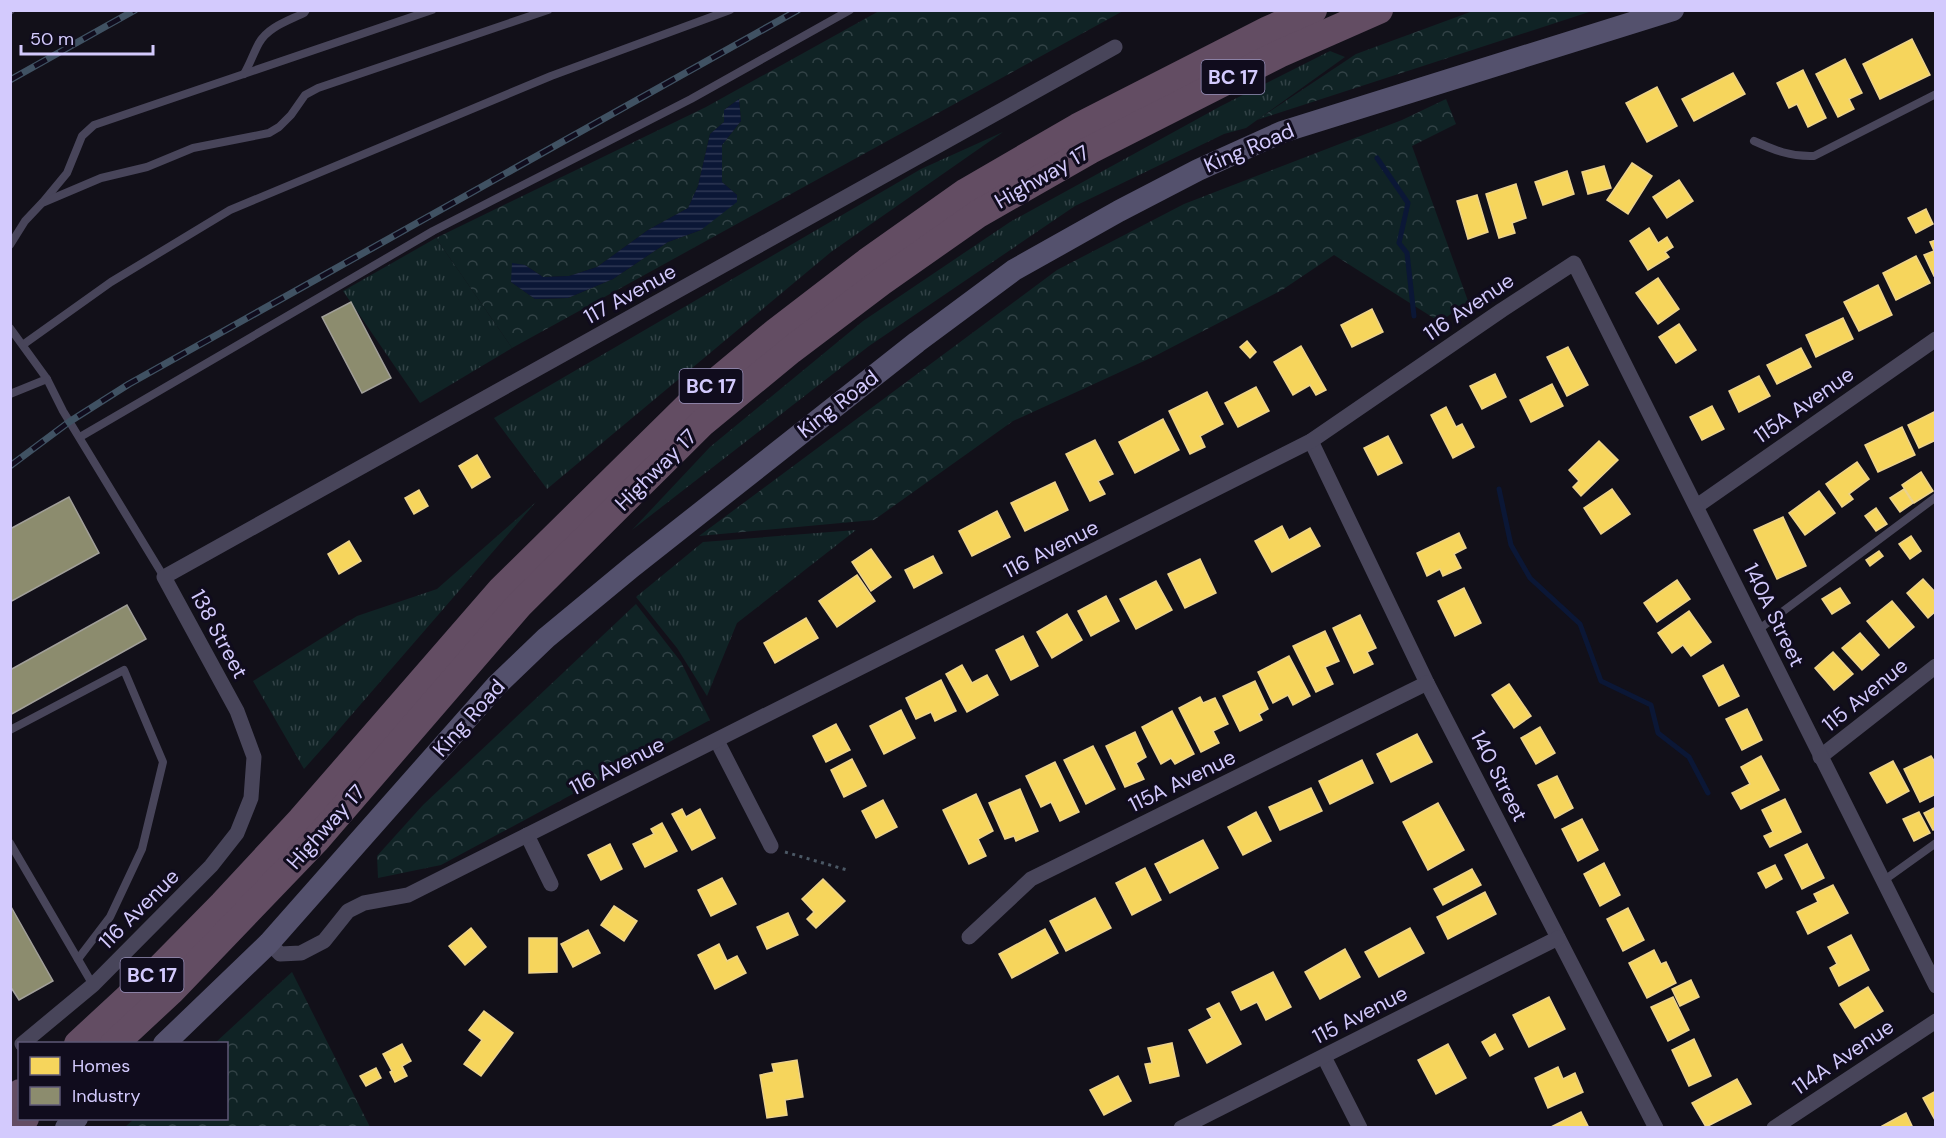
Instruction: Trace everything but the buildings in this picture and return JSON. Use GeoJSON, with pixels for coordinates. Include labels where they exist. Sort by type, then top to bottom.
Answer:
{"type":"FeatureCollection","features":[{"type":"Feature","properties":{"kind":"highway","name":"Highway 17"},"geometry":{"type":"LineString","coordinates":[[80,1042],[158,970],[223,904],[301,820],[501,590],[701,394],[858,268],[966,192],[1078,127],[1313,10]]}},
{"type":"Feature","properties":{"kind":"highway","name":"Highway 17"},"geometry":{"type":"LineString","coordinates":[[116,1042],[171,991],[316,840],[519,605],[701,424],[791,350],[881,282],[978,214],[1090,150],[1268,59],[1379,10]]}},
{"type":"Feature","properties":{"kind":"street","name":"King Road"},"geometry":{"type":"LineString","coordinates":[[166,1042],[269,943],[496,686],[546,638],[642,558],[917,342],[1014,270],[1188,175],[1282,132],[1673,10]]}},
{"type":"Feature","properties":{"kind":"street","name":"117 Avenue"},"geometry":{"type":"LineString","coordinates":[[164,577],[1115,47]]}},
{"type":"Feature","properties":{"kind":"street","name":"116 Avenue"},"geometry":{"type":"LineString","coordinates":[[269,943],[280,954],[301,953],[324,941],[348,911],[364,903],[408,895],[1311,441],[1574,263]]}},
{"type":"Feature","properties":{"kind":"street","name":"140A Street"},"geometry":{"type":"LineString","coordinates":[[1574,263],[1935,986]]}},
{"type":"Feature","properties":{"kind":"street","name":"115A Avenue"},"geometry":{"type":"LineString","coordinates":[[1697,506],[1935,339]]}},
{"type":"Feature","properties":{"kind":"street","name":"140 Street"},"geometry":{"type":"LineString","coordinates":[[1311,441],[1427,683],[1656,1128]]}},
{"type":"Feature","properties":{"kind":"street","name":"138 Street"},"geometry":{"type":"LineString","coordinates":[[164,577],[237,711]]}},
{"type":"Feature","properties":{"kind":"street","name":"115 Avenue"},"geometry":{"type":"LineString","coordinates":[[1820,757],[1935,666]]}},
{"type":"Feature","properties":{"kind":"street","name":"115A Avenue"},"geometry":{"type":"LineString","coordinates":[[969,937],[1031,879],[1427,683]]}},
{"type":"Feature","properties":{"kind":"street","name":"116 Avenue"},"geometry":{"type":"LineString","coordinates":[[25,1042],[93,985],[211,866],[237,833],[251,798],[254,757],[237,711]]}},
{"type":"Feature","properties":{"kind":"street"},"geometry":{"type":"LineString","coordinates":[[717,741],[771,846]]}},
{"type":"Feature","properties":{"kind":"street"},"geometry":{"type":"LineString","coordinates":[[527,835],[551,884]]}},
{"type":"Feature","properties":{"kind":"street","name":"115 Avenue"},"geometry":{"type":"LineString","coordinates":[[1181,1128],[1558,938]]}},
{"type":"Feature","properties":{"kind":"street","name":"114A Avenue"},"geometry":{"type":"LineString","coordinates":[[1774,1128],[1935,1021]]}},
{"type":"Feature","properties":{"kind":"street"},"geometry":{"type":"LineString","coordinates":[[1324,1057],[1360,1128]]}},
{"type":"Feature","properties":{"kind":"lane"},"geometry":{"type":"LineString","coordinates":[[244,74],[260,42],[273,28],[313,10]]}},
{"type":"Feature","properties":{"kind":"lane"},"geometry":{"type":"LineString","coordinates":[[10,245],[25,221],[67,173],[82,136],[94,125],[432,10]]}},
{"type":"Feature","properties":{"kind":"lane"},"geometry":{"type":"LineString","coordinates":[[42,203],[101,178],[147,167],[193,148],[269,133],[291,115],[305,95],[318,88],[548,10]]}},
{"type":"Feature","properties":{"kind":"lane"},"geometry":{"type":"LineString","coordinates":[[24,344],[111,282],[230,210],[552,76],[730,10]]}},
{"type":"Feature","properties":{"kind":"lane"},"geometry":{"type":"LineString","coordinates":[[80,437],[433,231],[691,99],[850,10]]}},
{"type":"Feature","properties":{"kind":"lane"},"geometry":{"type":"LineString","coordinates":[[1754,141],[1784,154],[1799,157],[1814,156],[1935,94]]}},
{"type":"Feature","properties":{"kind":"lane"},"geometry":{"type":"LineString","coordinates":[[10,328],[24,344],[47,379],[63,411],[164,577]]}},
{"type":"Feature","properties":{"kind":"lane"},"geometry":{"type":"LineString","coordinates":[[10,394],[47,379]]}},
{"type":"Feature","properties":{"kind":"lane"},"geometry":{"type":"LineString","coordinates":[[1758,630],[1935,497]]}},
{"type":"Feature","properties":{"kind":"lane"},"geometry":{"type":"LineString","coordinates":[[10,730],[124,670],[163,762],[142,849],[110,917],[78,959]]}},
{"type":"Feature","properties":{"kind":"lane"},"geometry":{"type":"LineString","coordinates":[[10,843],[93,985]]}},
{"type":"Feature","properties":{"kind":"lane"},"geometry":{"type":"LineString","coordinates":[[1883,881],[1935,843]]}},
{"type":"Feature","properties":{"kind":"path"},"geometry":{"type":"LineString","coordinates":[[771,846],[799,857],[847,870]]}},
{"type":"Feature","properties":{"kind":"green space"},"geometry":{"type":"Polygon","coordinates":[[[879,11],[1123,11],[512,348],[436,238],[706,107],[879,11]],[[739,99],[725,109],[724,122],[710,134],[698,186],[688,208],[648,230],[597,267],[569,276],[543,277],[525,265],[511,282],[535,299],[568,298],[613,279],[668,242],[701,230],[737,195],[722,182],[722,145],[741,121],[739,99]]]}},
{"type":"Feature","properties":{"kind":"green space"},"geometry":{"type":"Polygon","coordinates":[[[1473,11],[1592,11],[1257,120],[1356,54],[1473,11]]]}},
{"type":"Feature","properties":{"kind":"green space"},"geometry":{"type":"Polygon","coordinates":[[[1330,51],[1345,57],[1246,128],[1224,134],[1075,206],[869,346],[632,530],[710,447],[863,321],[1010,222],[1221,106],[1330,51]]]}},
{"type":"Feature","properties":{"kind":"green space"},"geometry":{"type":"Polygon","coordinates":[[[1446,99],[1456,124],[1412,146],[1468,301],[1440,322],[1334,255],[1282,290],[1155,356],[1013,421],[874,520],[699,536],[1057,270],[1184,204],[1402,120],[1446,99]]]}},
{"type":"Feature","properties":{"kind":"green space"},"geometry":{"type":"Polygon","coordinates":[[[1003,132],[831,252],[547,489],[494,418],[921,169],[1003,132]]]}},
{"type":"Feature","properties":{"kind":"green space"},"geometry":{"type":"Polygon","coordinates":[[[436,238],[512,348],[420,403],[343,291],[436,238]]]}},
{"type":"Feature","properties":{"kind":"green space"},"geometry":{"type":"Polygon","coordinates":[[[536,502],[304,769],[253,681],[357,616],[437,589],[536,502]]]}},
{"type":"Feature","properties":{"kind":"green space"},"geometry":{"type":"Polygon","coordinates":[[[856,530],[737,623],[707,696],[677,648],[636,597],[703,542],[856,530]]]}},
{"type":"Feature","properties":{"kind":"green space"},"geometry":{"type":"Polygon","coordinates":[[[636,604],[681,662],[710,720],[441,865],[378,878],[377,856],[423,805],[636,604]]]}},
{"type":"Feature","properties":{"kind":"green space"},"geometry":{"type":"Polygon","coordinates":[[[292,972],[370,1127],[125,1127],[133,1120],[228,1120],[228,1042],[216,1042],[292,972]]]}},
{"type":"Feature","properties":{"kind":"water"},"geometry":{"type":"Polygon","coordinates":[[[739,99],[741,121],[722,145],[722,182],[737,195],[737,202],[701,230],[668,242],[613,279],[568,298],[535,299],[511,282],[512,263],[525,265],[543,277],[569,276],[597,267],[648,230],[688,208],[698,186],[710,134],[724,122],[724,110],[739,99]]]}},
{"type":"Feature","properties":{"kind":"waterway"},"geometry":{"type":"LineString","coordinates":[[1377,158],[1408,203],[1399,243],[1407,253],[1414,316]]}},
{"type":"Feature","properties":{"kind":"waterway"},"geometry":{"type":"LineString","coordinates":[[1499,489],[1511,545],[1530,578],[1580,624],[1601,681],[1651,705],[1658,733],[1689,757],[1708,793]]}},
{"type":"Feature","properties":{"kind":"railway"},"geometry":{"type":"LineString","coordinates":[[10,80],[135,10]]}},
{"type":"Feature","properties":{"kind":"railway"},"geometry":{"type":"LineString","coordinates":[[10,466],[69,422],[129,384],[798,10]]}}]}
